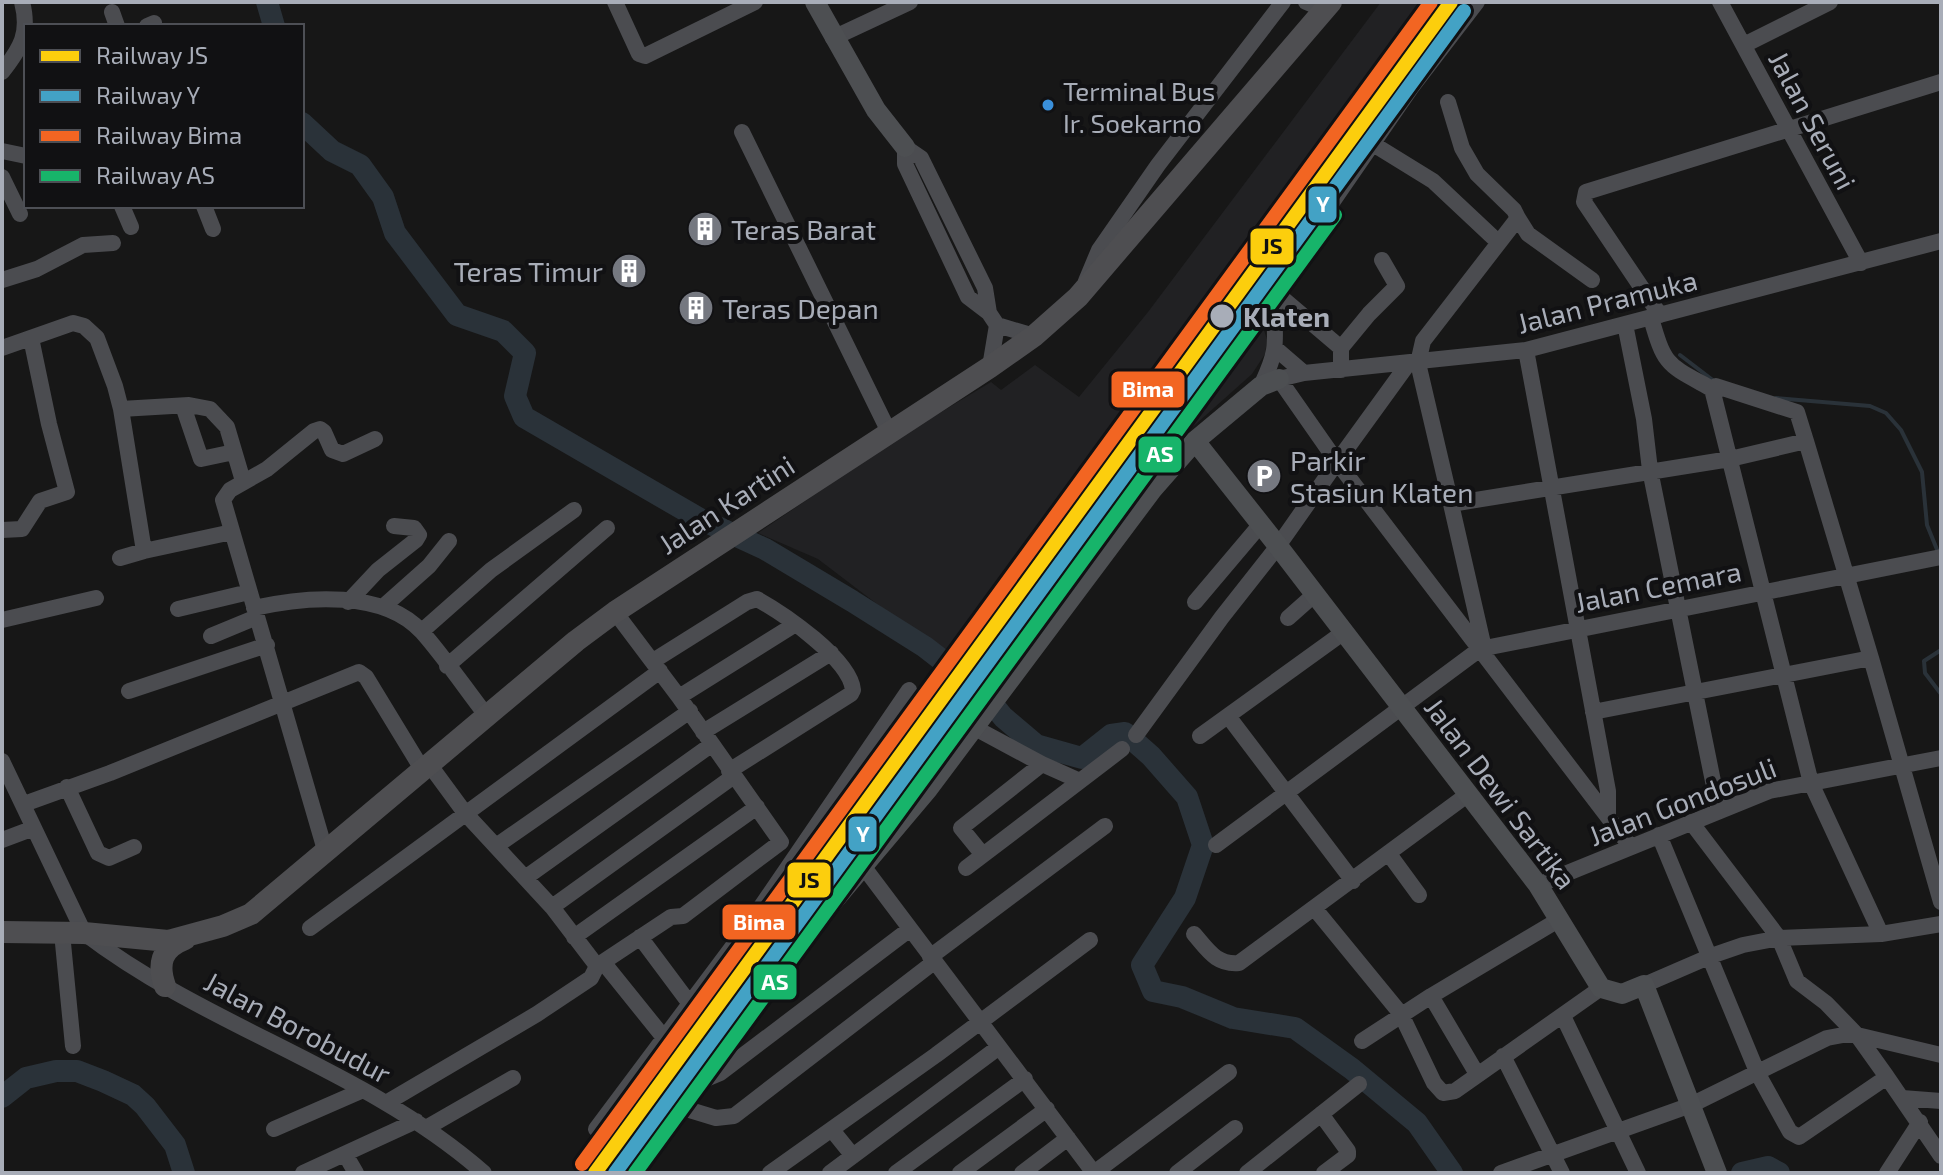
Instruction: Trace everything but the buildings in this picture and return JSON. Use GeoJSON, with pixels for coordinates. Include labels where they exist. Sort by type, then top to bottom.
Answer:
{"type":"FeatureCollection","features":[{"type":"Feature","properties":{"kind":"highway","name":"Jalan Kartini"},"geometry":{"type":"LineString","coordinates":[[2,932],[73,933],[168,941],[193,935],[258,908],[486,715],[615,612],[890,434],[1034,336],[1078,297],[1320,5]]}},
{"type":"Feature","properties":{"kind":"highway"},"geometry":{"type":"LineString","coordinates":[[165,986],[161,974],[164,952],[174,943],[193,935]]}},
{"type":"Feature","properties":{"kind":"main road"},"geometry":{"type":"LineString","coordinates":[[815,2],[876,110],[905,147]]}},
{"type":"Feature","properties":{"kind":"main road"},"geometry":{"type":"LineString","coordinates":[[621,1173],[719,1037],[928,789],[1152,490],[1195,441],[1270,383]]}},
{"type":"Feature","properties":{"kind":"main road","name":"Jalan Dewi Sartika"},"geometry":{"type":"LineString","coordinates":[[1195,441],[1538,885],[1601,988]]}},
{"type":"Feature","properties":{"kind":"main road"},"geometry":{"type":"LineString","coordinates":[[1601,988],[1622,994],[1644,985],[1717,1172]]}},
{"type":"Feature","properties":{"kind":"street"},"geometry":{"type":"LineString","coordinates":[[22,2],[24,24]]}},
{"type":"Feature","properties":{"kind":"street"},"geometry":{"type":"LineString","coordinates":[[615,2],[639,54],[645,56],[755,2]]}},
{"type":"Feature","properties":{"kind":"street"},"geometry":{"type":"LineString","coordinates":[[833,38],[910,2]]}},
{"type":"Feature","properties":{"kind":"street"},"geometry":{"type":"LineString","coordinates":[[1078,297],[1099,250],[1158,165],[1283,2]]}},
{"type":"Feature","properties":{"kind":"street"},"geometry":{"type":"LineString","coordinates":[[1477,2],[1411,88],[1276,285],[1273,310],[1275,348],[1270,383],[1337,462],[1482,648],[1630,846]]}},
{"type":"Feature","properties":{"kind":"street","name":"Jalan Seruni"},"geometry":{"type":"LineString","coordinates":[[1720,2],[1861,263]]}},
{"type":"Feature","properties":{"kind":"street"},"geometry":{"type":"LineString","coordinates":[[1744,45],[1830,2]]}},
{"type":"Feature","properties":{"kind":"street"},"geometry":{"type":"LineString","coordinates":[[2,72],[23,42],[24,29]]}},
{"type":"Feature","properties":{"kind":"street"},"geometry":{"type":"LineString","coordinates":[[1881,934],[1811,783],[1712,389],[1666,360],[1655,316],[1584,202],[1584,195],[1589,190],[1941,82]]}},
{"type":"Feature","properties":{"kind":"street"},"geometry":{"type":"LineString","coordinates":[[1448,102],[1462,148],[1477,174],[1514,210],[1528,234],[1592,280]]}},
{"type":"Feature","properties":{"kind":"street"},"geometry":{"type":"LineString","coordinates":[[742,132],[890,434]]}},
{"type":"Feature","properties":{"kind":"street"},"geometry":{"type":"LineString","coordinates":[[1373,144],[1433,181],[1498,242]]}},
{"type":"Feature","properties":{"kind":"street"},"geometry":{"type":"LineString","coordinates":[[905,147],[921,158],[985,288],[993,319],[990,367]]}},
{"type":"Feature","properties":{"kind":"street"},"geometry":{"type":"LineString","coordinates":[[905,147],[905,164],[968,297],[993,319],[1034,336]]}},
{"type":"Feature","properties":{"kind":"street"},"geometry":{"type":"LineString","coordinates":[[2,151],[24,156]]}},
{"type":"Feature","properties":{"kind":"street"},"geometry":{"type":"LineString","coordinates":[[2,177],[20,214]]}},
{"type":"Feature","properties":{"kind":"street"},"geometry":{"type":"LineString","coordinates":[[123,208],[131,227]]}},
{"type":"Feature","properties":{"kind":"street"},"geometry":{"type":"LineString","coordinates":[[205,208],[213,229]]}},
{"type":"Feature","properties":{"kind":"street"},"geometry":{"type":"LineString","coordinates":[[1136,735],[1413,364],[1423,341],[1518,218]]}},
{"type":"Feature","properties":{"kind":"street","name":"Jalan Pramuka"},"geometry":{"type":"LineString","coordinates":[[1270,383],[1304,373],[1526,350],[1941,241]]}},
{"type":"Feature","properties":{"kind":"street"},"geometry":{"type":"LineString","coordinates":[[2,280],[37,269],[83,245],[113,243]]}},
{"type":"Feature","properties":{"kind":"street"},"geometry":{"type":"LineString","coordinates":[[1341,370],[1341,348],[1397,286],[1382,260]]}},
{"type":"Feature","properties":{"kind":"street"},"geometry":{"type":"LineString","coordinates":[[1276,285],[1281,297],[1341,348]]}},
{"type":"Feature","properties":{"kind":"street"},"geometry":{"type":"LineString","coordinates":[[968,297],[985,288]]}},
{"type":"Feature","properties":{"kind":"street"},"geometry":{"type":"LineString","coordinates":[[2,348],[73,323],[84,326],[97,338],[121,409],[144,551]]}},
{"type":"Feature","properties":{"kind":"street"},"geometry":{"type":"LineString","coordinates":[[1625,324],[1644,419],[1650,470],[1719,811]]}},
{"type":"Feature","properties":{"kind":"street"},"geometry":{"type":"LineString","coordinates":[[2,530],[21,530],[42,499],[67,492],[31,338]]}},
{"type":"Feature","properties":{"kind":"street"},"geometry":{"type":"LineString","coordinates":[[1275,348],[1304,373]]}},
{"type":"Feature","properties":{"kind":"street"},"geometry":{"type":"LineString","coordinates":[[1526,350],[1608,791],[1608,817]]}},
{"type":"Feature","properties":{"kind":"street"},"geometry":{"type":"LineString","coordinates":[[1413,364],[1451,504],[1482,648]]}},
{"type":"Feature","properties":{"kind":"street"},"geometry":{"type":"LineString","coordinates":[[1712,389],[1716,386],[1797,412],[1941,902]]}},
{"type":"Feature","properties":{"kind":"street"},"geometry":{"type":"LineString","coordinates":[[183,406],[201,459],[234,452]]}},
{"type":"Feature","properties":{"kind":"street"},"geometry":{"type":"LineString","coordinates":[[121,409],[204,406],[219,416],[227,427],[243,481]]}},
{"type":"Feature","properties":{"kind":"street"},"geometry":{"type":"LineString","coordinates":[[325,850],[223,500],[225,494],[267,469],[320,429],[336,452],[343,454],[375,439]]}},
{"type":"Feature","properties":{"kind":"street"},"geometry":{"type":"LineString","coordinates":[[1451,504],[1730,459],[1806,441]]}},
{"type":"Feature","properties":{"kind":"street"},"geometry":{"type":"LineString","coordinates":[[422,631],[491,570],[574,510]]}},
{"type":"Feature","properties":{"kind":"street"},"geometry":{"type":"LineString","coordinates":[[1195,602],[1261,524]]}},
{"type":"Feature","properties":{"kind":"street"},"geometry":{"type":"LineString","coordinates":[[348,602],[378,570],[419,535],[414,528],[394,526]]}},
{"type":"Feature","properties":{"kind":"street"},"geometry":{"type":"LineString","coordinates":[[447,666],[607,528]]}},
{"type":"Feature","properties":{"kind":"street"},"geometry":{"type":"LineString","coordinates":[[120,558],[232,532]]}},
{"type":"Feature","properties":{"kind":"street"},"geometry":{"type":"LineString","coordinates":[[384,606],[429,566],[449,541]]}},
{"type":"Feature","properties":{"kind":"street","name":"Jalan Cemara"},"geometry":{"type":"LineString","coordinates":[[1216,845],[1482,648],[1937,557]]}},
{"type":"Feature","properties":{"kind":"street"},"geometry":{"type":"LineString","coordinates":[[1288,618],[1315,594]]}},
{"type":"Feature","properties":{"kind":"street"},"geometry":{"type":"LineString","coordinates":[[310,928],[657,666],[753,600],[761,601],[831,653],[852,682],[851,694],[732,773],[552,907]]}},
{"type":"Feature","properties":{"kind":"street"},"geometry":{"type":"LineString","coordinates":[[2,620],[83,601]]}},
{"type":"Feature","properties":{"kind":"street"},"geometry":{"type":"LineString","coordinates":[[178,609],[302,601],[368,602],[384,606],[422,631],[486,715]]}},
{"type":"Feature","properties":{"kind":"street"},"geometry":{"type":"LineString","coordinates":[[211,636],[253,606]]}},
{"type":"Feature","properties":{"kind":"street"},"geometry":{"type":"LineString","coordinates":[[615,612],[690,711],[793,859]]}},
{"type":"Feature","properties":{"kind":"street"},"geometry":{"type":"LineString","coordinates":[[679,697],[794,625]]}},
{"type":"Feature","properties":{"kind":"street"},"geometry":{"type":"LineString","coordinates":[[1200,736],[1344,632]]}},
{"type":"Feature","properties":{"kind":"street"},"geometry":{"type":"LineString","coordinates":[[129,691],[267,645]]}},
{"type":"Feature","properties":{"kind":"street"},"geometry":{"type":"LineString","coordinates":[[525,878],[707,739],[831,653]]}},
{"type":"Feature","properties":{"kind":"street"},"geometry":{"type":"LineString","coordinates":[[1593,712],[1871,658]]}},
{"type":"Feature","properties":{"kind":"street"},"geometry":{"type":"LineString","coordinates":[[24,804],[362,672],[425,766],[665,1039]]}},
{"type":"Feature","properties":{"kind":"street"},"geometry":{"type":"LineString","coordinates":[[596,1129],[690,1004],[909,690]]}},
{"type":"Feature","properties":{"kind":"street"},"geometry":{"type":"LineString","coordinates":[[496,846],[690,711]]}},
{"type":"Feature","properties":{"kind":"street"},"geometry":{"type":"LineString","coordinates":[[1228,716],[1353,881]]}},
{"type":"Feature","properties":{"kind":"street"},"geometry":{"type":"LineString","coordinates":[[975,728],[1080,781]]}},
{"type":"Feature","properties":{"kind":"street"},"geometry":{"type":"LineString","coordinates":[[966,868],[1122,749]]}},
{"type":"Feature","properties":{"kind":"street","name":"Jalan Gondosuli"},"geometry":{"type":"LineString","coordinates":[[1538,885],[1769,791],[1941,758]]}},
{"type":"Feature","properties":{"kind":"street"},"geometry":{"type":"LineString","coordinates":[[2,761],[34,828],[73,933],[73,1046]]}},
{"type":"Feature","properties":{"kind":"street"},"geometry":{"type":"LineString","coordinates":[[983,855],[961,828],[1042,764]]}},
{"type":"Feature","properties":{"kind":"street"},"geometry":{"type":"LineString","coordinates":[[67,787],[98,853],[109,858],[134,847]]}},
{"type":"Feature","properties":{"kind":"street"},"geometry":{"type":"LineString","coordinates":[[1194,934],[1217,960],[1226,965],[1239,963],[1467,795]]}},
{"type":"Feature","properties":{"kind":"street"},"geometry":{"type":"LineString","coordinates":[[574,937],[757,807]]}},
{"type":"Feature","properties":{"kind":"street"},"geometry":{"type":"LineString","coordinates":[[1691,822],[1779,938],[1797,981],[1826,1003],[1857,1035],[1941,1156]]}},
{"type":"Feature","properties":{"kind":"street"},"geometry":{"type":"LineString","coordinates":[[670,1104],[716,1118],[734,1116],[1105,826]]}},
{"type":"Feature","properties":{"kind":"street"},"geometry":{"type":"LineString","coordinates":[[2,840],[34,828]]}},
{"type":"Feature","properties":{"kind":"street"},"geometry":{"type":"LineString","coordinates":[[1659,835],[1758,1074],[1790,1132],[1795,1137],[1801,1136],[1887,1077]]}},
{"type":"Feature","properties":{"kind":"street"},"geometry":{"type":"LineString","coordinates":[[386,1103],[591,978],[600,964],[671,917],[683,916],[781,842]]}},
{"type":"Feature","properties":{"kind":"street"},"geometry":{"type":"LineString","coordinates":[[1389,854],[1419,895]]}},
{"type":"Feature","properties":{"kind":"street"},"geometry":{"type":"LineString","coordinates":[[863,866],[1094,1173],[1229,1072]]}},
{"type":"Feature","properties":{"kind":"street"},"geometry":{"type":"LineString","coordinates":[[1315,909],[1401,1014],[1434,1083],[1443,1093],[1455,1091],[1601,988]]}},
{"type":"Feature","properties":{"kind":"street"},"geometry":{"type":"LineString","coordinates":[[1362,1041],[1401,1014],[1560,919]]}},
{"type":"Feature","properties":{"kind":"street"},"geometry":{"type":"LineString","coordinates":[[1644,985],[1743,945],[1779,938],[1881,934],[1941,924]]}},
{"type":"Feature","properties":{"kind":"street"},"geometry":{"type":"LineString","coordinates":[[695,1071],[708,1078],[720,1073],[910,929]]}},
{"type":"Feature","properties":{"kind":"street","name":"Jalan Borobudur"},"geometry":{"type":"LineString","coordinates":[[73,933],[165,986],[386,1103],[421,1124],[484,1173]]}},
{"type":"Feature","properties":{"kind":"street"},"geometry":{"type":"LineString","coordinates":[[640,937],[690,1004]]}},
{"type":"Feature","properties":{"kind":"street"},"geometry":{"type":"LineString","coordinates":[[770,1173],[1090,940]]}},
{"type":"Feature","properties":{"kind":"street"},"geometry":{"type":"LineString","coordinates":[[1431,996],[1477,1074]]}},
{"type":"Feature","properties":{"kind":"street"},"geometry":{"type":"LineString","coordinates":[[1563,1016],[1638,1173]]}},
{"type":"Feature","properties":{"kind":"street"},"geometry":{"type":"LineString","coordinates":[[1501,1173],[1691,1105],[1827,1038],[1857,1035],[1941,1055]]}},
{"type":"Feature","properties":{"kind":"street"},"geometry":{"type":"LineString","coordinates":[[830,1173],[999,1047]]}},
{"type":"Feature","properties":{"kind":"street"},"geometry":{"type":"LineString","coordinates":[[1503,1056],[1562,1173]]}},
{"type":"Feature","properties":{"kind":"street"},"geometry":{"type":"LineString","coordinates":[[303,1173],[421,1124],[513,1078]]}},
{"type":"Feature","properties":{"kind":"street"},"geometry":{"type":"LineString","coordinates":[[896,1173],[1025,1079]]}},
{"type":"Feature","properties":{"kind":"street"},"geometry":{"type":"LineString","coordinates":[[1247,1173],[1359,1084]]}},
{"type":"Feature","properties":{"kind":"street"},"geometry":{"type":"LineString","coordinates":[[274,1129],[361,1091]]}},
{"type":"Feature","properties":{"kind":"street"},"geometry":{"type":"LineString","coordinates":[[1902,1098],[1941,1101]]}},
{"type":"Feature","properties":{"kind":"street"},"geometry":{"type":"LineString","coordinates":[[960,1173],[1047,1109]]}},
{"type":"Feature","properties":{"kind":"street"},"geometry":{"type":"LineString","coordinates":[[1321,1114],[1348,1151],[1348,1155],[1324,1173]]}},
{"type":"Feature","properties":{"kind":"street"},"geometry":{"type":"LineString","coordinates":[[1887,1173],[1920,1122]]}},
{"type":"Feature","properties":{"kind":"street"},"geometry":{"type":"LineString","coordinates":[[1177,1173],[1235,1128]]}},
{"type":"Feature","properties":{"kind":"street"},"geometry":{"type":"LineString","coordinates":[[832,1130],[861,1173]]}},
{"type":"Feature","properties":{"kind":"street"},"geometry":{"type":"LineString","coordinates":[[1022,1173],[1068,1138]]}},
{"type":"Feature","properties":{"kind":"street"},"geometry":{"type":"LineString","coordinates":[[345,1154],[356,1173]]}},
{"type":"Feature","properties":{"kind":"shaded area"},"geometry":{"type":"Polygon","coordinates":[[[1381,2],[1468,2],[1339,175],[1261,295],[1271,303],[1261,320],[1267,340],[1265,354],[1252,374],[1178,440],[1099,549],[1074,533],[974,678],[818,559],[758,533],[901,436],[991,382],[1001,390],[1035,365],[1079,397],[1148,312],[1381,2]]]}},
{"type":"Feature","properties":{"kind":"waterway"},"geometry":{"type":"LineString","coordinates":[[267,2],[273,24]]}},
{"type":"Feature","properties":{"kind":"waterway"},"geometry":{"type":"LineString","coordinates":[[304,125],[332,151],[360,165],[383,197],[395,233],[457,315],[503,331],[525,353],[515,396],[524,417],[700,519],[765,549],[925,647],[983,692],[1003,717],[1036,745],[1082,758],[1111,735],[1125,733],[1151,756],[1187,797],[1203,845],[1185,898],[1142,965],[1153,991],[1182,997],[1233,1018],[1295,1028],[1352,1069],[1417,1123],[1452,1173]]}},
{"type":"Feature","properties":{"kind":"waterway"},"geometry":{"type":"LineString","coordinates":[[1680,355],[1714,381]]}},
{"type":"Feature","properties":{"kind":"waterway"},"geometry":{"type":"LineString","coordinates":[[1776,398],[1870,406],[1886,413],[1901,430],[1922,472],[1927,525],[1938,552]]}},
{"type":"Feature","properties":{"kind":"waterway"},"geometry":{"type":"LineString","coordinates":[[1941,650],[1924,661],[1925,673],[1941,694]]}},
{"type":"Feature","properties":{"kind":"waterway"},"geometry":{"type":"LineString","coordinates":[[2,1097],[26,1078],[56,1071],[77,1071],[103,1081],[133,1095],[145,1106],[175,1145],[184,1173]]}},
{"type":"Feature","properties":{"kind":"waterway"},"geometry":{"type":"LineString","coordinates":[[1742,1173],[1768,1167],[1779,1173]]}},
{"type":"Feature","properties":{"kind":"rail line","name":"Bima"},"geometry":{"type":"LineString","coordinates":[[582,1164],[1431,2]]}},
{"type":"Feature","properties":{"kind":"rail line","name":"JS"},"geometry":{"type":"LineString","coordinates":[[595,1173],[1451,2]]}},
{"type":"Feature","properties":{"kind":"rail line","name":"Y"},"geometry":{"type":"LineString","coordinates":[[615,1173],[1464,11]]}},
{"type":"Feature","properties":{"kind":"rail line","name":"AS"},"geometry":{"type":"LineString","coordinates":[[635,1173],[1335,215]]}},
{"type":"Feature","properties":{"kind":"place","name":"Terminal Bus Ir. Soekarno"},"geometry":{"type":"Point","coordinates":[1048,105]}},
{"type":"Feature","properties":{"kind":"place","name":"Teras Barat"},"geometry":{"type":"Point","coordinates":[705,229]}},
{"type":"Feature","properties":{"kind":"place","name":"Teras Timur"},"geometry":{"type":"Point","coordinates":[629,271]}},
{"type":"Feature","properties":{"kind":"place","name":"Teras Depan"},"geometry":{"type":"Point","coordinates":[696,308]}},
{"type":"Feature","properties":{"kind":"place","name":"Klaten"},"geometry":{"type":"Point","coordinates":[1222,316]}},
{"type":"Feature","properties":{"kind":"place","name":"Parkir Stasiun Klaten"},"geometry":{"type":"Point","coordinates":[1264,476]}}]}
